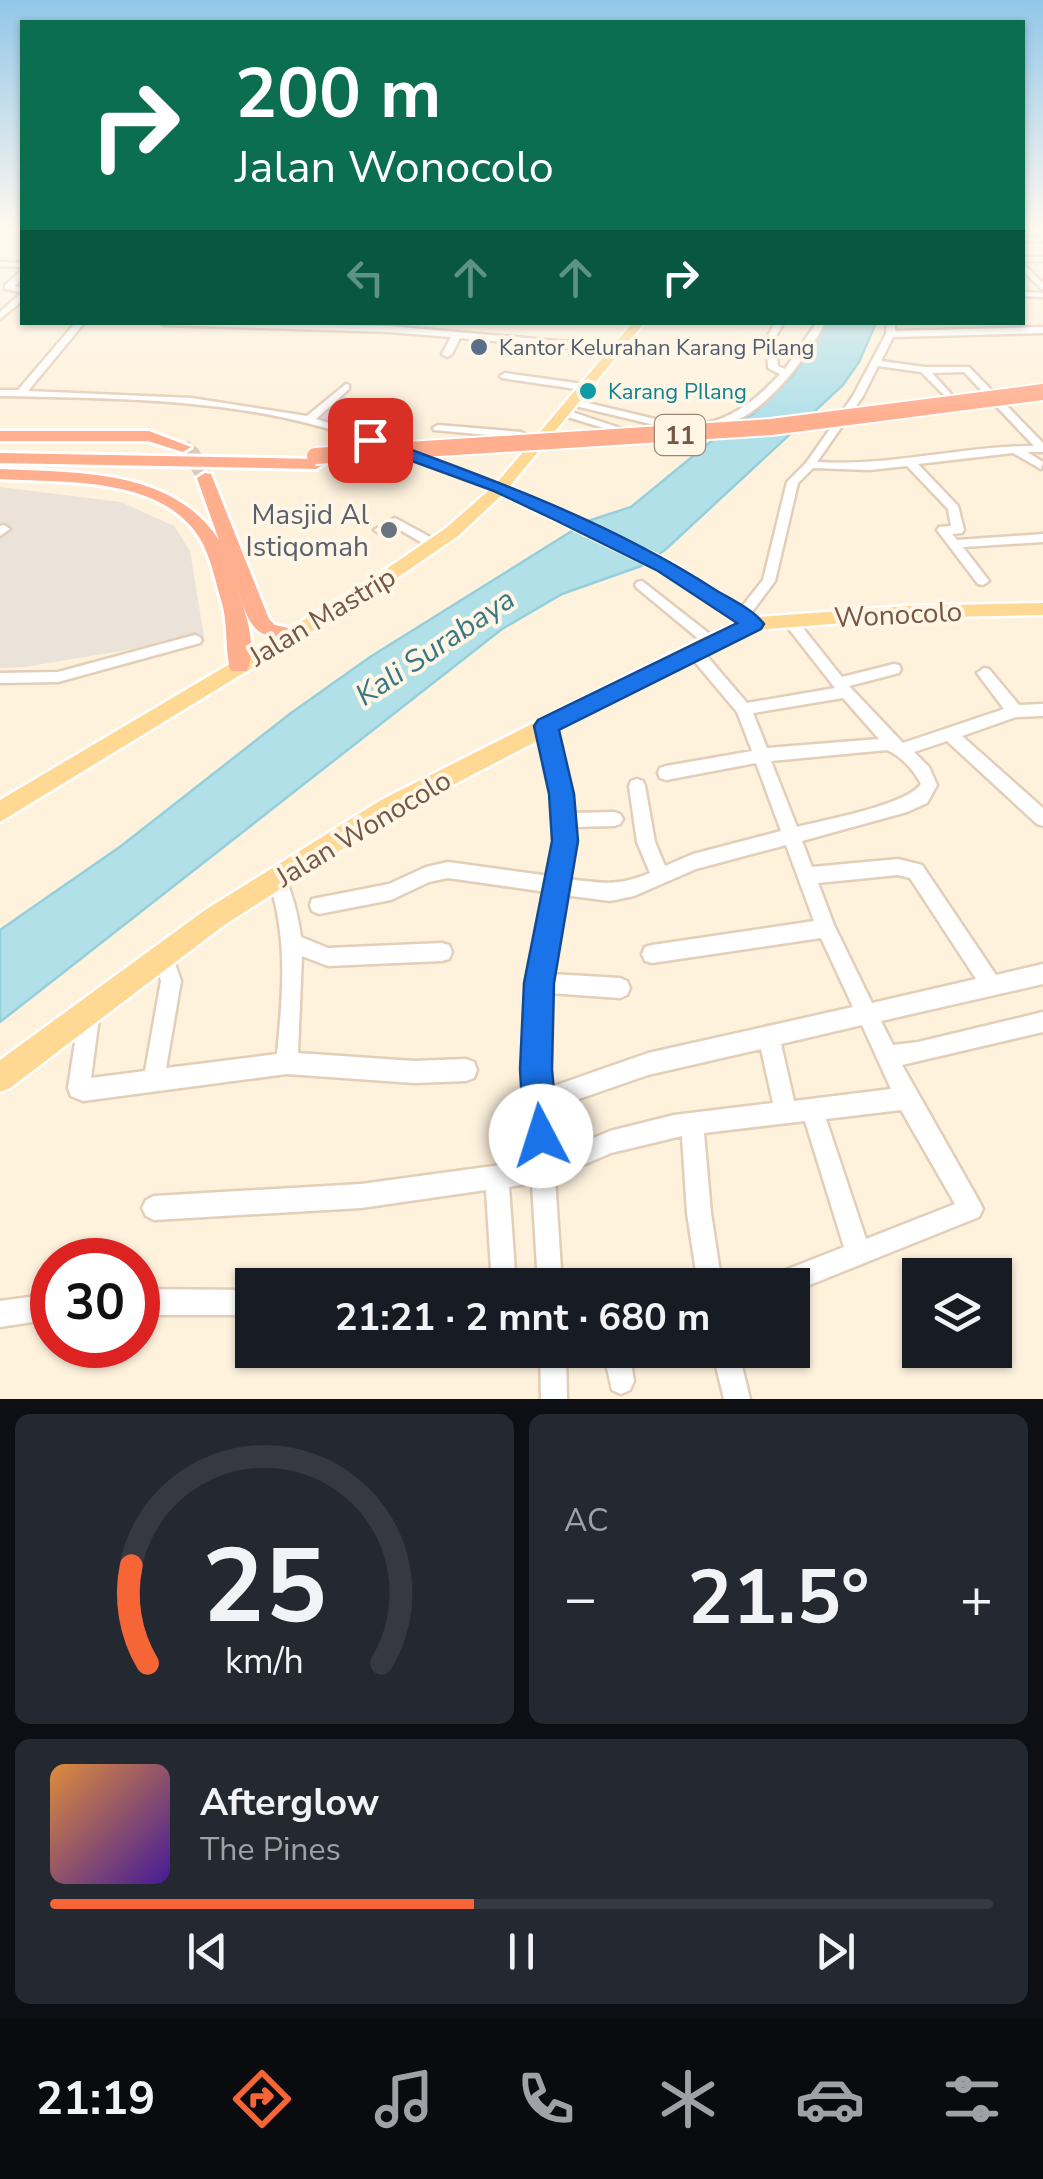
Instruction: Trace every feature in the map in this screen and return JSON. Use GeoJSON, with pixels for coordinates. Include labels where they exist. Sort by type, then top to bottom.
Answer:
{"type":"FeatureCollection","features":[{"type":"Feature","properties":{"kind":"highway","name":"11"},"geometry":{"type":"LineString","coordinates":[[315,460],[834,422],[1043,392]]}},
{"type":"Feature","properties":{"kind":"highway","name":"11"},"geometry":{"type":"LineString","coordinates":[[0,454],[315,460],[708,444],[840,432],[1043,403]]}},
{"type":"Feature","properties":{"kind":"highway"},"geometry":{"type":"LineString","coordinates":[[0,436],[149,436],[183,447]]}},
{"type":"Feature","properties":{"kind":"highway"},"geometry":{"type":"LineString","coordinates":[[0,474],[111,484],[145,492],[179,508],[210,540],[220,565],[242,632],[239,666]]}},
{"type":"Feature","properties":{"kind":"highway"},"geometry":{"type":"LineString","coordinates":[[205,478],[260,623],[269,630],[291,635]]}},
{"type":"Feature","properties":{"kind":"main road","name":"Jalan Mastrip"},"geometry":{"type":"LineString","coordinates":[[0,812],[435,545],[500,488],[637,325]]}},
{"type":"Feature","properties":{"kind":"main road"},"geometry":{"type":"LineString","coordinates":[[500,488],[665,566],[748,620]]}},
{"type":"Feature","properties":{"kind":"main road","name":"Wonocolo"},"geometry":{"type":"LineString","coordinates":[[748,620],[1043,609]]}},
{"type":"Feature","properties":{"kind":"main road","name":"Jalan Wonocolo"},"geometry":{"type":"LineString","coordinates":[[0,1078],[163,956],[389,807],[748,620]]}},
{"type":"Feature","properties":{"kind":"street"},"geometry":{"type":"LineString","coordinates":[[0,328],[20,297]]}},
{"type":"Feature","properties":{"kind":"street"},"geometry":{"type":"LineString","coordinates":[[20,394],[78,325]]}},
{"type":"Feature","properties":{"kind":"street"},"geometry":{"type":"LineString","coordinates":[[245,325],[459,334],[616,349]]}},
{"type":"Feature","properties":{"kind":"street"},"geometry":{"type":"LineString","coordinates":[[447,354],[466,325]]}},
{"type":"Feature","properties":{"kind":"street"},"geometry":{"type":"LineString","coordinates":[[778,325],[771,338],[773,368],[788,373]]}},
{"type":"Feature","properties":{"kind":"street"},"geometry":{"type":"LineString","coordinates":[[566,407],[676,428],[728,423],[788,373],[820,325]]}},
{"type":"Feature","properties":{"kind":"street"},"geometry":{"type":"LineString","coordinates":[[891,327],[922,325]]}},
{"type":"Feature","properties":{"kind":"street"},"geometry":{"type":"LineString","coordinates":[[891,327],[1043,330]]}},
{"type":"Feature","properties":{"kind":"street"},"geometry":{"type":"LineString","coordinates":[[748,620],[769,581],[793,482],[810,465],[876,363],[891,327]]}},
{"type":"Feature","properties":{"kind":"street"},"geometry":{"type":"LineString","coordinates":[[403,344],[408,331]]}},
{"type":"Feature","properties":{"kind":"street"},"geometry":{"type":"LineString","coordinates":[[876,363],[924,370],[966,369],[1043,449]]}},
{"type":"Feature","properties":{"kind":"street"},"geometry":{"type":"LineString","coordinates":[[924,370],[948,396]]}},
{"type":"Feature","properties":{"kind":"street"},"geometry":{"type":"LineString","coordinates":[[505,376],[583,387]]}},
{"type":"Feature","properties":{"kind":"street"},"geometry":{"type":"LineString","coordinates":[[310,420],[346,386]]}},
{"type":"Feature","properties":{"kind":"street"},"geometry":{"type":"LineString","coordinates":[[0,393],[210,402],[310,420],[500,488]]}},
{"type":"Feature","properties":{"kind":"street"},"geometry":{"type":"LineString","coordinates":[[566,407],[627,432]]}},
{"type":"Feature","properties":{"kind":"street"},"geometry":{"type":"LineString","coordinates":[[438,428],[500,436],[546,435]]}},
{"type":"Feature","properties":{"kind":"street"},"geometry":{"type":"LineString","coordinates":[[810,465],[857,467],[1013,448],[1043,449]]}},
{"type":"Feature","properties":{"kind":"street"},"geometry":{"type":"LineString","coordinates":[[1013,448],[1041,466]]}},
{"type":"Feature","properties":{"kind":"street"},"geometry":{"type":"LineString","coordinates":[[911,463],[954,508],[958,530],[942,530],[983,581]]}},
{"type":"Feature","properties":{"kind":"street"},"geometry":{"type":"LineString","coordinates":[[380,530],[395,522],[435,545]]}},
{"type":"Feature","properties":{"kind":"street"},"geometry":{"type":"LineString","coordinates":[[952,544],[1043,538]]}},
{"type":"Feature","properties":{"kind":"street"},"geometry":{"type":"LineString","coordinates":[[642,585],[703,646],[744,709],[826,928],[907,1098],[971,1209],[810,1272]]}},
{"type":"Feature","properties":{"kind":"street"},"geometry":{"type":"LineString","coordinates":[[319,905],[391,892],[426,874],[448,870],[618,892],[791,834],[901,807],[922,798],[929,785],[923,772],[842,688],[790,621]]}},
{"type":"Feature","properties":{"kind":"street"},"geometry":{"type":"LineString","coordinates":[[0,678],[58,677],[194,640]]}},
{"type":"Feature","properties":{"kind":"street"},"geometry":{"type":"LineString","coordinates":[[744,709],[842,688],[894,669]]}},
{"type":"Feature","properties":{"kind":"street"},"geometry":{"type":"LineString","coordinates":[[984,673],[1015,711]]}},
{"type":"Feature","properties":{"kind":"street"},"geometry":{"type":"LineString","coordinates":[[666,773],[764,755],[899,748],[1015,711],[1043,710]]}},
{"type":"Feature","properties":{"kind":"street"},"geometry":{"type":"LineString","coordinates":[[546,726],[565,841],[539,983],[538,1102],[549,1268]]}},
{"type":"Feature","properties":{"kind":"street"},"geometry":{"type":"LineString","coordinates":[[951,734],[1043,819]]}},
{"type":"Feature","properties":{"kind":"street"},"geometry":{"type":"LineString","coordinates":[[637,786],[646,842],[660,876]]}},
{"type":"Feature","properties":{"kind":"street"},"geometry":{"type":"LineString","coordinates":[[564,820],[614,819]]}},
{"type":"Feature","properties":{"kind":"street"},"geometry":{"type":"LineString","coordinates":[[806,876],[898,867],[916,871],[992,986]]}},
{"type":"Feature","properties":{"kind":"street"},"geometry":{"type":"LineString","coordinates":[[277,878],[290,915],[293,945],[287,1063]]}},
{"type":"Feature","properties":{"kind":"street"},"geometry":{"type":"LineString","coordinates":[[652,954],[826,928]]}},
{"type":"Feature","properties":{"kind":"street"},"geometry":{"type":"LineString","coordinates":[[293,945],[304,944],[318,956],[328,957],[442,952]]}},
{"type":"Feature","properties":{"kind":"street"},"geometry":{"type":"LineString","coordinates":[[154,1079],[171,982],[163,956]]}},
{"type":"Feature","properties":{"kind":"street"},"geometry":{"type":"LineString","coordinates":[[538,1102],[648,1064],[1043,974]]}},
{"type":"Feature","properties":{"kind":"street"},"geometry":{"type":"LineString","coordinates":[[539,983],[620,988]]}},
{"type":"Feature","properties":{"kind":"street"},"geometry":{"type":"LineString","coordinates":[[90,1010],[79,1088],[287,1063],[414,1072],[466,1070]]}},
{"type":"Feature","properties":{"kind":"street"},"geometry":{"type":"LineString","coordinates":[[888,1056],[1043,1022]]}},
{"type":"Feature","properties":{"kind":"street"},"geometry":{"type":"LineString","coordinates":[[770,1037],[786,1114]]}},
{"type":"Feature","properties":{"kind":"street"},"geometry":{"type":"LineString","coordinates":[[154,1208],[362,1196],[497,1177],[544,1170],[610,1142],[692,1124],[907,1098]]}},
{"type":"Feature","properties":{"kind":"street"},"geometry":{"type":"LineString","coordinates":[[812,1111],[858,1253]]}},
{"type":"Feature","properties":{"kind":"street"},"geometry":{"type":"LineString","coordinates":[[692,1124],[707,1268]]}},
{"type":"Feature","properties":{"kind":"street"},"geometry":{"type":"LineString","coordinates":[[497,1177],[503,1268]]}},
{"type":"Feature","properties":{"kind":"street"},"geometry":{"type":"LineString","coordinates":[[160,1302],[235,1303]]}},
{"type":"Feature","properties":{"kind":"street"},"geometry":{"type":"LineString","coordinates":[[0,1314],[30,1310]]}},
{"type":"Feature","properties":{"kind":"street"},"geometry":{"type":"LineString","coordinates":[[553,1368],[554,1399]]}},
{"type":"Feature","properties":{"kind":"street"},"geometry":{"type":"LineString","coordinates":[[619,1368],[621,1382]]}},
{"type":"Feature","properties":{"kind":"street"},"geometry":{"type":"LineString","coordinates":[[729,1368],[738,1399]]}},
{"type":"Feature","properties":{"kind":"shaded area"},"geometry":{"type":"Polygon","coordinates":[[[333,395],[377,402],[351,431],[307,418],[333,395]]]}},
{"type":"Feature","properties":{"kind":"shaded area"},"geometry":{"type":"Polygon","coordinates":[[[0,487],[121,502],[174,526],[190,551],[204,637],[0,668],[0,487]]]}},
{"type":"Feature","properties":{"kind":"water","name":"Kali Surabaya"},"geometry":{"type":"Polygon","coordinates":[[[825,325],[875,325],[859,362],[843,385],[665,550],[641,566],[562,594],[502,629],[0,1022],[0,930],[121,846],[291,713],[370,657],[588,521],[631,507],[720,434],[753,414],[794,374],[825,325]]]}},
{"type":"Feature","properties":{"kind":"tunnel"},"geometry":{"type":"LineString","coordinates":[[183,447],[192,454],[205,478]]}},
{"type":"Feature","properties":{"kind":"place","name":"Kantor Kelurahan Karang Pilang"},"geometry":{"type":"Point","coordinates":[479,347]}},
{"type":"Feature","properties":{"kind":"place","name":"Karang PIlang"},"geometry":{"type":"Point","coordinates":[588,391]}},
{"type":"Feature","properties":{"kind":"place","name":"Masjid Al Istiqomah"},"geometry":{"type":"Point","coordinates":[389,530]}},
{"type":"Feature","properties":{"kind":"route"},"geometry":{"type":"LineString","coordinates":[[370,440],[500,488],[561,516],[665,566],[754,624],[546,726],[561,794],[565,841],[539,983],[536,1069],[541,1136]]}}]}
